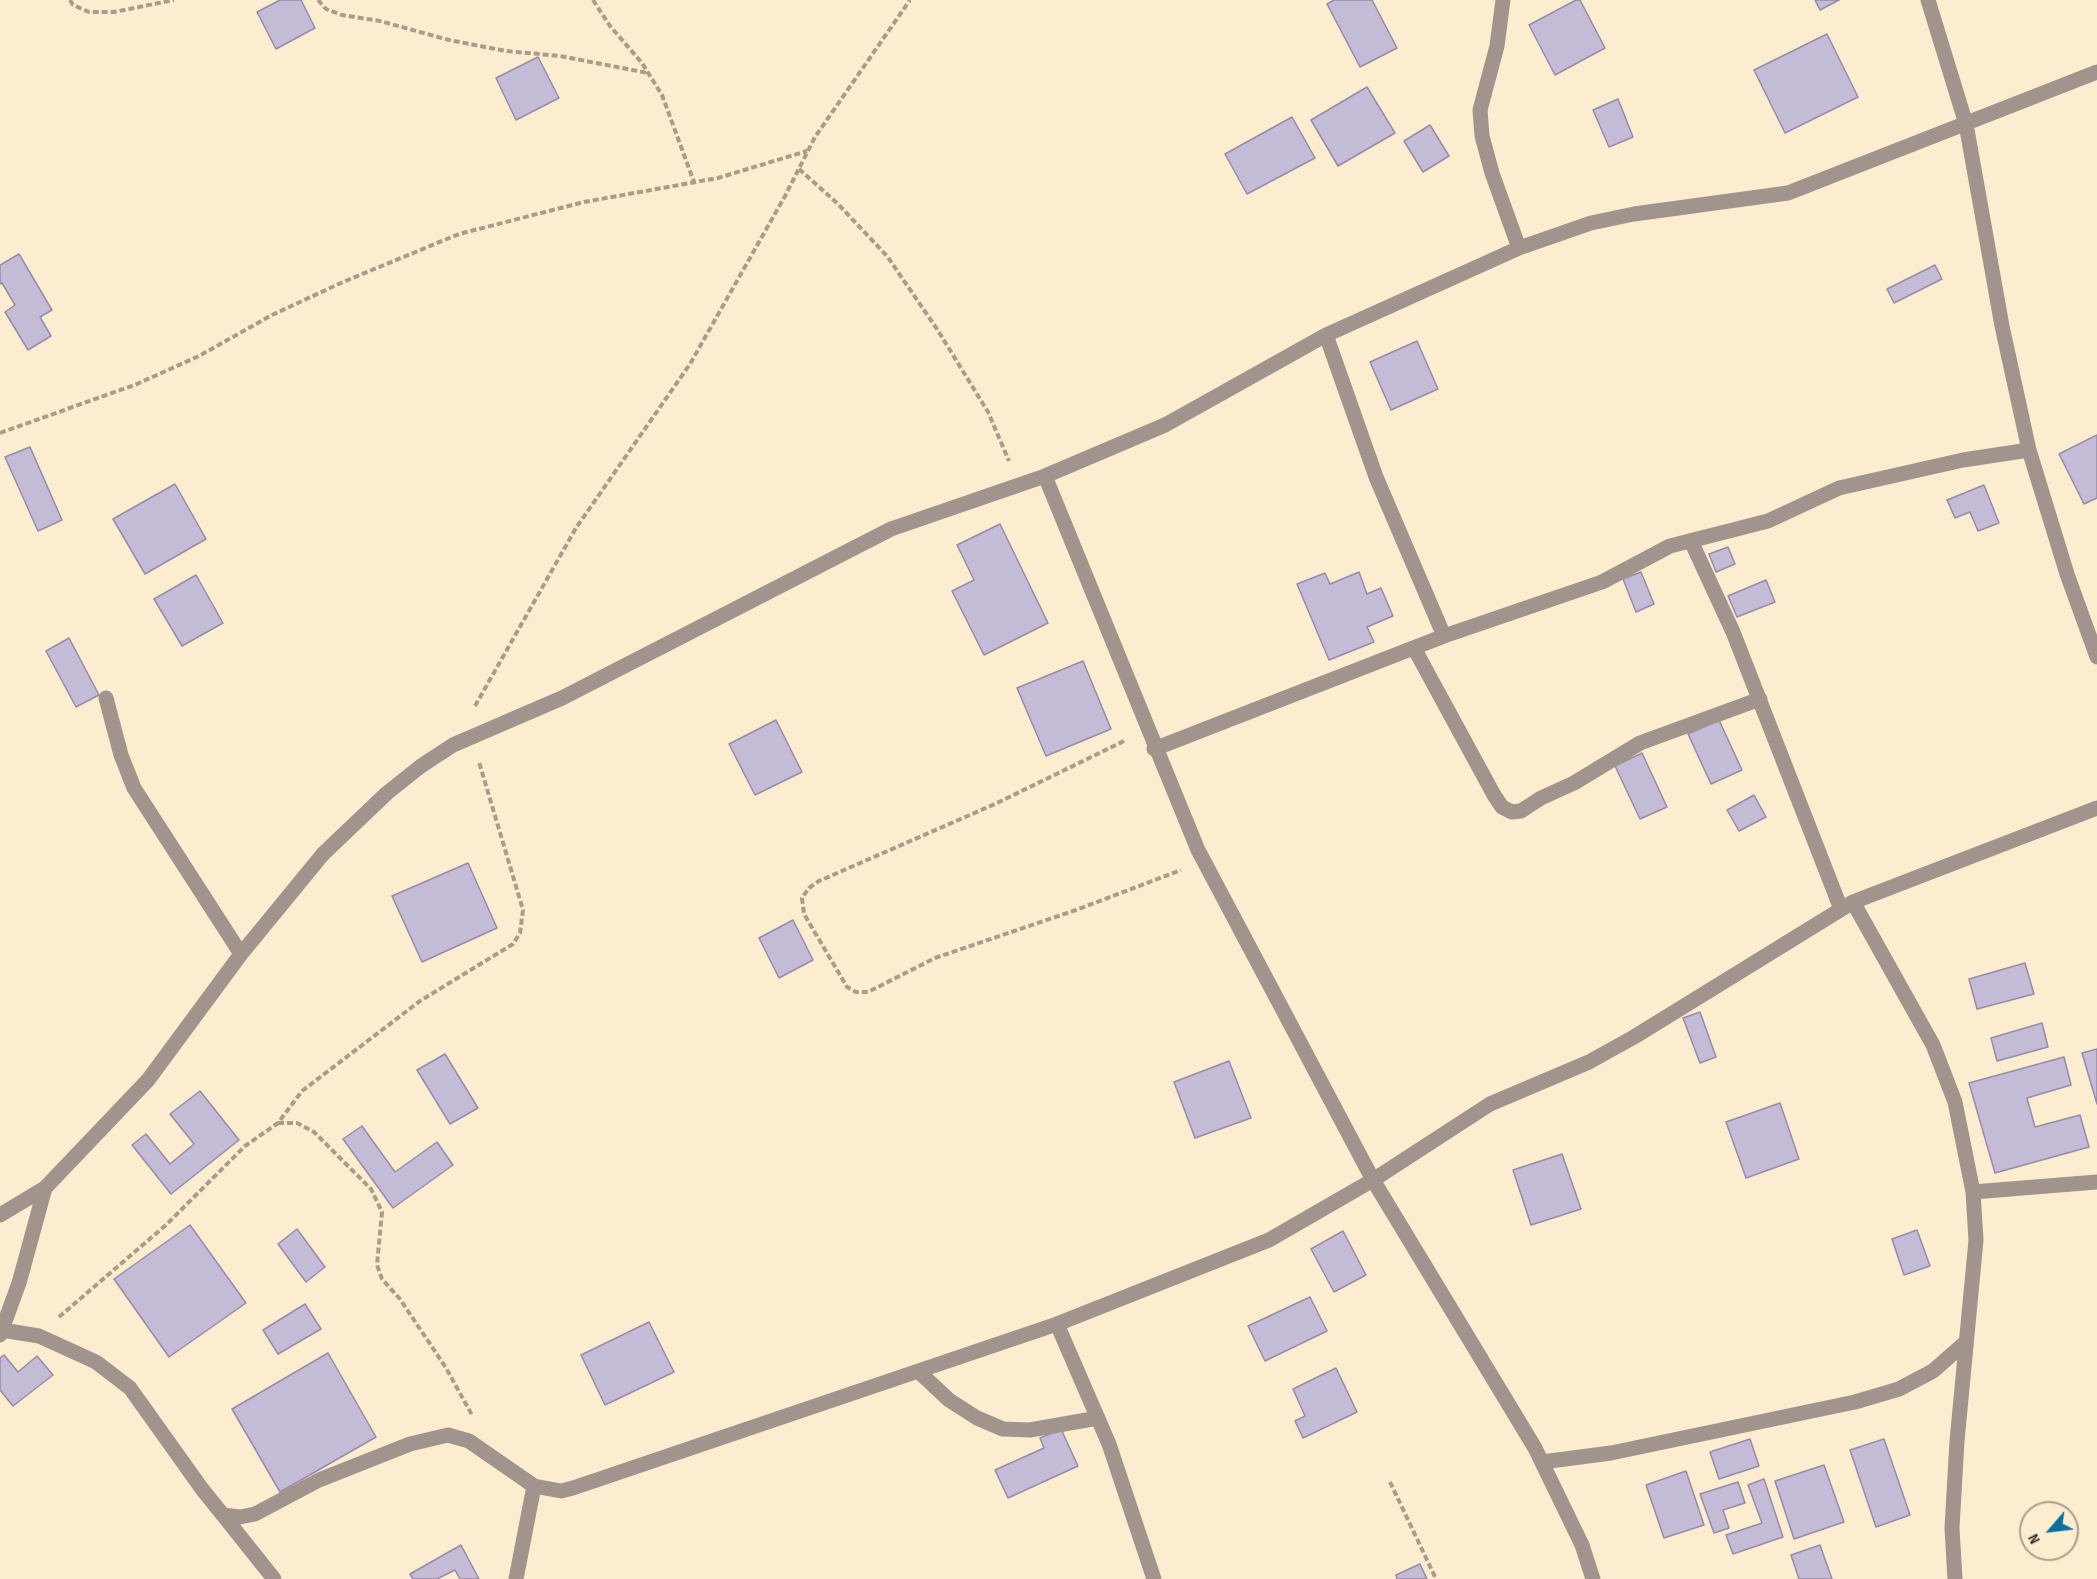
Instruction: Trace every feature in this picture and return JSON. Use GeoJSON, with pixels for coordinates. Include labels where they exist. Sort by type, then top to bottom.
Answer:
{"type":"FeatureCollection","features":[{"type":"Feature","properties":{"kind":"street"},"geometry":{"type":"LineString","coordinates":[[1503,0],[1497,46],[1480,110],[1482,136],[1492,173],[1520,248]]}},
{"type":"Feature","properties":{"kind":"street"},"geometry":{"type":"LineString","coordinates":[[1928,0],[1966,124],[2002,326],[2029,450],[2067,574],[2097,657]]}},
{"type":"Feature","properties":{"kind":"street"},"geometry":{"type":"LineString","coordinates":[[0,1215],[45,1188],[148,1080],[240,954],[324,854],[387,794],[421,766],[453,745],[562,698],[891,529],[1046,476],[1165,425],[1326,335],[1520,248],[1592,223],[1623,216],[1788,193],[2097,72]]}},
{"type":"Feature","properties":{"kind":"street"},"geometry":{"type":"LineString","coordinates":[[1326,335],[1376,477],[1444,636]]}},
{"type":"Feature","properties":{"kind":"street"},"geometry":{"type":"LineString","coordinates":[[1154,748],[1444,636],[1602,582],[1670,546],[1768,521],[1839,488],[1963,460],[2029,450]]}},
{"type":"Feature","properties":{"kind":"street"},"geometry":{"type":"LineString","coordinates":[[1046,476],[1154,748],[1204,862],[1373,1180],[1542,1462],[1582,1545],[1593,1579]]}},
{"type":"Feature","properties":{"kind":"street"},"geometry":{"type":"LineString","coordinates":[[1691,541],[1733,632],[1847,905],[1933,1045],[1955,1102],[1973,1192],[1976,1240],[1952,1528],[1955,1579]]}},
{"type":"Feature","properties":{"kind":"street"},"geometry":{"type":"LineString","coordinates":[[1414,648],[1494,795],[1502,807],[1512,812],[1521,811],[1541,798],[1574,783],[1640,743],[1760,699]]}},
{"type":"Feature","properties":{"kind":"street"},"geometry":{"type":"LineString","coordinates":[[106,698],[121,755],[134,788],[240,954]]}},
{"type":"Feature","properties":{"kind":"street"},"geometry":{"type":"LineString","coordinates":[[224,1515],[240,1517],[255,1514],[319,1480],[410,1444],[448,1435],[469,1441],[534,1486],[561,1491],[1057,1324],[1269,1240],[1373,1180],[1490,1104],[1588,1062],[1634,1037],[1847,905],[2097,808]]}},
{"type":"Feature","properties":{"kind":"street"},"geometry":{"type":"LineString","coordinates":[[1973,1192],[2097,1182]]}},
{"type":"Feature","properties":{"kind":"street"},"geometry":{"type":"LineString","coordinates":[[45,1188],[33,1238],[1,1332],[39,1336],[96,1362],[130,1388],[202,1489],[274,1579]]}},
{"type":"Feature","properties":{"kind":"street"},"geometry":{"type":"LineString","coordinates":[[1057,1324],[1098,1418],[1154,1579]]}},
{"type":"Feature","properties":{"kind":"street"},"geometry":{"type":"LineString","coordinates":[[1542,1462],[1611,1453],[1855,1402],[1899,1389],[1933,1371],[1966,1342]]}},
{"type":"Feature","properties":{"kind":"street"},"geometry":{"type":"LineString","coordinates":[[918,1371],[949,1400],[977,1418],[1003,1429],[1030,1430],[1098,1418]]}},
{"type":"Feature","properties":{"kind":"street"},"geometry":{"type":"LineString","coordinates":[[516,1579],[534,1486]]}},
{"type":"Feature","properties":{"kind":"path"},"geometry":{"type":"LineString","coordinates":[[70,0],[73,5],[89,12],[114,12],[174,0]]}},
{"type":"Feature","properties":{"kind":"path"},"geometry":{"type":"LineString","coordinates":[[318,0],[326,9],[342,15],[380,21],[449,40],[506,51],[560,56],[648,73]]}},
{"type":"Feature","properties":{"kind":"path"},"geometry":{"type":"LineString","coordinates":[[593,0],[662,94],[675,124],[694,182]]}},
{"type":"Feature","properties":{"kind":"path"},"geometry":{"type":"LineString","coordinates":[[453,745],[576,528],[690,364],[808,151],[910,0]]}},
{"type":"Feature","properties":{"kind":"path"},"geometry":{"type":"LineString","coordinates":[[0,433],[137,384],[199,356],[272,315],[343,282],[459,234],[584,202],[718,178],[808,151]]}},
{"type":"Feature","properties":{"kind":"path"},"geometry":{"type":"LineString","coordinates":[[799,169],[838,204],[887,256],[937,329],[988,412],[1019,484]]}},
{"type":"Feature","properties":{"kind":"path"},"geometry":{"type":"LineString","coordinates":[[1147,730],[995,804],[819,881],[802,898],[804,914],[847,987],[856,992],[868,992],[935,958],[1076,910],[1204,862]]}},
{"type":"Feature","properties":{"kind":"path"},"geometry":{"type":"LineString","coordinates":[[39,1336],[190,1202],[245,1146],[278,1123],[302,1091],[420,1002],[513,944],[520,933],[523,910],[472,737]]}},
{"type":"Feature","properties":{"kind":"path"},"geometry":{"type":"LineString","coordinates":[[278,1123],[297,1124],[314,1132],[371,1189],[382,1212],[378,1265],[382,1279],[400,1299],[469,1405],[483,1450]]}},
{"type":"Feature","properties":{"kind":"path"},"geometry":{"type":"LineString","coordinates":[[1390,1482],[1436,1579]]}},
{"type":"Feature","properties":{"kind":"building"},"geometry":{"type":"Polygon","coordinates":[[[280,0],[301,0],[315,28],[276,49],[257,12],[280,0]]]}},
{"type":"Feature","properties":{"kind":"building"},"geometry":{"type":"Polygon","coordinates":[[[1334,0],[1372,0],[1397,48],[1360,67],[1327,4],[1334,0]]]}},
{"type":"Feature","properties":{"kind":"building"},"geometry":{"type":"Polygon","coordinates":[[[1580,0],[1605,48],[1555,75],[1529,25],[1580,0]]]}},
{"type":"Feature","properties":{"kind":"building"},"geometry":{"type":"Polygon","coordinates":[[[1815,0],[1839,0],[1820,10],[1815,0]]]}},
{"type":"Feature","properties":{"kind":"building"},"geometry":{"type":"Polygon","coordinates":[[[1827,34],[1858,97],[1785,133],[1754,70],[1827,34]]]}},
{"type":"Feature","properties":{"kind":"building"},"geometry":{"type":"Polygon","coordinates":[[[538,57],[559,98],[516,120],[496,78],[538,57]]]}},
{"type":"Feature","properties":{"kind":"building"},"geometry":{"type":"Polygon","coordinates":[[[1367,87],[1395,133],[1338,166],[1311,120],[1367,87]]]}},
{"type":"Feature","properties":{"kind":"building"},"geometry":{"type":"Polygon","coordinates":[[[1618,99],[1633,137],[1609,147],[1593,110],[1618,99]]]}},
{"type":"Feature","properties":{"kind":"building"},"geometry":{"type":"Polygon","coordinates":[[[1292,117],[1315,158],[1247,194],[1225,154],[1292,117]]]}},
{"type":"Feature","properties":{"kind":"building"},"geometry":{"type":"Polygon","coordinates":[[[1430,125],[1449,156],[1423,172],[1404,141],[1430,125]]]}},
{"type":"Feature","properties":{"kind":"building"},"geometry":{"type":"Polygon","coordinates":[[[19,254],[52,310],[40,317],[51,336],[28,350],[5,312],[15,305],[2,283],[0,284],[0,265],[19,254]]]}},
{"type":"Feature","properties":{"kind":"building"},"geometry":{"type":"Polygon","coordinates":[[[1935,265],[1942,279],[1894,303],[1887,289],[1935,265]]]}},
{"type":"Feature","properties":{"kind":"building"},"geometry":{"type":"Polygon","coordinates":[[[1417,341],[1438,389],[1391,410],[1370,362],[1417,341]]]}},
{"type":"Feature","properties":{"kind":"building"},"geometry":{"type":"Polygon","coordinates":[[[2097,435],[2097,498],[2084,504],[2059,454],[2097,435]]]}},
{"type":"Feature","properties":{"kind":"building"},"geometry":{"type":"Polygon","coordinates":[[[30,447],[62,520],[38,531],[5,457],[30,447]]]}},
{"type":"Feature","properties":{"kind":"building"},"geometry":{"type":"Polygon","coordinates":[[[175,484],[206,539],[145,574],[113,519],[175,484]]]}},
{"type":"Feature","properties":{"kind":"building"},"geometry":{"type":"Polygon","coordinates":[[[1984,485],[1999,523],[1978,531],[1970,512],[1955,518],[1947,500],[1984,485]]]}},
{"type":"Feature","properties":{"kind":"building"},"geometry":{"type":"Polygon","coordinates":[[[1000,524],[1048,623],[984,655],[952,591],[974,580],[957,545],[1000,524]]]}},
{"type":"Feature","properties":{"kind":"building"},"geometry":{"type":"Polygon","coordinates":[[[1728,547],[1735,564],[1716,572],[1709,554],[1728,547]]]}},
{"type":"Feature","properties":{"kind":"building"},"geometry":{"type":"Polygon","coordinates":[[[1359,572],[1367,594],[1381,588],[1393,616],[1367,627],[1374,642],[1329,660],[1297,584],[1325,573],[1330,584],[1359,572]]]}},
{"type":"Feature","properties":{"kind":"building"},"geometry":{"type":"Polygon","coordinates":[[[1641,572],[1654,604],[1636,612],[1623,579],[1641,572]]]}},
{"type":"Feature","properties":{"kind":"building"},"geometry":{"type":"Polygon","coordinates":[[[196,575],[223,623],[182,646],[154,599],[196,575]]]}},
{"type":"Feature","properties":{"kind":"building"},"geometry":{"type":"Polygon","coordinates":[[[1766,580],[1775,602],[1737,617],[1728,596],[1766,580]]]}},
{"type":"Feature","properties":{"kind":"building"},"geometry":{"type":"Polygon","coordinates":[[[69,638],[99,695],[76,707],[46,651],[69,638]]]}},
{"type":"Feature","properties":{"kind":"building"},"geometry":{"type":"Polygon","coordinates":[[[1083,661],[1111,729],[1046,756],[1017,688],[1083,661]]]}},
{"type":"Feature","properties":{"kind":"building"},"geometry":{"type":"Polygon","coordinates":[[[776,720],[802,772],[755,795],[729,744],[776,720]]]}},
{"type":"Feature","properties":{"kind":"building"},"geometry":{"type":"Polygon","coordinates":[[[1719,720],[1742,770],[1711,784],[1688,734],[1719,720]]]}},
{"type":"Feature","properties":{"kind":"building"},"geometry":{"type":"Polygon","coordinates":[[[1642,753],[1667,807],[1640,819],[1615,766],[1642,753]]]}},
{"type":"Feature","properties":{"kind":"building"},"geometry":{"type":"Polygon","coordinates":[[[1754,795],[1766,817],[1739,831],[1727,810],[1754,795]]]}},
{"type":"Feature","properties":{"kind":"building"},"geometry":{"type":"Polygon","coordinates":[[[468,863],[497,928],[422,962],[392,896],[468,863]]]}},
{"type":"Feature","properties":{"kind":"building"},"geometry":{"type":"Polygon","coordinates":[[[793,920],[813,960],[779,978],[759,938],[793,920]]]}},
{"type":"Feature","properties":{"kind":"building"},"geometry":{"type":"Polygon","coordinates":[[[2025,963],[2034,994],[1977,1009],[1969,979],[2025,963]]]}},
{"type":"Feature","properties":{"kind":"building"},"geometry":{"type":"Polygon","coordinates":[[[1700,1012],[1716,1057],[1700,1063],[1683,1018],[1700,1012]]]}},
{"type":"Feature","properties":{"kind":"building"},"geometry":{"type":"Polygon","coordinates":[[[2042,1023],[2048,1047],[1997,1061],[1991,1038],[2042,1023]]]}},
{"type":"Feature","properties":{"kind":"building"},"geometry":{"type":"Polygon","coordinates":[[[2097,1049],[2097,1104],[2082,1053],[2097,1049]]]}},
{"type":"Feature","properties":{"kind":"building"},"geometry":{"type":"Polygon","coordinates":[[[445,1054],[478,1108],[450,1124],[417,1070],[445,1054]]]}},
{"type":"Feature","properties":{"kind":"building"},"geometry":{"type":"Polygon","coordinates":[[[2064,1057],[2071,1085],[2027,1098],[2035,1127],[2080,1115],[2089,1147],[1995,1173],[1969,1083],[2064,1057]]]}},
{"type":"Feature","properties":{"kind":"building"},"geometry":{"type":"Polygon","coordinates":[[[1229,1061],[1251,1118],[1195,1138],[1174,1082],[1229,1061]]]}},
{"type":"Feature","properties":{"kind":"building"},"geometry":{"type":"Polygon","coordinates":[[[200,1091],[239,1140],[171,1194],[132,1145],[146,1134],[170,1164],[194,1144],[170,1114],[200,1091]]]}},
{"type":"Feature","properties":{"kind":"building"},"geometry":{"type":"Polygon","coordinates":[[[1780,1103],[1799,1159],[1746,1178],[1726,1122],[1780,1103]]]}},
{"type":"Feature","properties":{"kind":"building"},"geometry":{"type":"Polygon","coordinates":[[[362,1126],[395,1172],[437,1142],[453,1165],[393,1208],[343,1139],[362,1126]]]}},
{"type":"Feature","properties":{"kind":"building"},"geometry":{"type":"Polygon","coordinates":[[[1562,1154],[1581,1209],[1531,1225],[1513,1170],[1562,1154]]]}},
{"type":"Feature","properties":{"kind":"building"},"geometry":{"type":"Polygon","coordinates":[[[190,1225],[246,1303],[169,1357],[114,1279],[190,1225]]]}},
{"type":"Feature","properties":{"kind":"building"},"geometry":{"type":"Polygon","coordinates":[[[297,1229],[325,1267],[306,1282],[278,1244],[297,1229]]]}},
{"type":"Feature","properties":{"kind":"building"},"geometry":{"type":"Polygon","coordinates":[[[1917,1230],[1930,1266],[1904,1275],[1892,1239],[1917,1230]]]}},
{"type":"Feature","properties":{"kind":"building"},"geometry":{"type":"Polygon","coordinates":[[[1343,1231],[1366,1275],[1334,1292],[1311,1249],[1343,1231]]]}},
{"type":"Feature","properties":{"kind":"building"},"geometry":{"type":"Polygon","coordinates":[[[1310,1297],[1327,1331],[1265,1361],[1248,1326],[1310,1297]]]}},
{"type":"Feature","properties":{"kind":"building"},"geometry":{"type":"Polygon","coordinates":[[[305,1304],[321,1329],[278,1354],[263,1330],[305,1304]]]}},
{"type":"Feature","properties":{"kind":"building"},"geometry":{"type":"Polygon","coordinates":[[[649,1322],[674,1372],[605,1405],[581,1355],[649,1322]]]}},
{"type":"Feature","properties":{"kind":"building"},"geometry":{"type":"Polygon","coordinates":[[[328,1353],[376,1437],[280,1492],[232,1409],[328,1353]]]}},
{"type":"Feature","properties":{"kind":"building"},"geometry":{"type":"Polygon","coordinates":[[[4,1355],[18,1372],[37,1356],[53,1375],[13,1406],[0,1390],[0,1358],[4,1355]]]}},
{"type":"Feature","properties":{"kind":"building"},"geometry":{"type":"Polygon","coordinates":[[[1336,1368],[1357,1412],[1303,1438],[1295,1421],[1305,1416],[1293,1389],[1336,1368]]]}},
{"type":"Feature","properties":{"kind":"building"},"geometry":{"type":"Polygon","coordinates":[[[1061,1429],[1078,1466],[1008,1498],[995,1470],[1044,1448],[1040,1438],[1061,1429]]]}},
{"type":"Feature","properties":{"kind":"building"},"geometry":{"type":"Polygon","coordinates":[[[1750,1439],[1759,1466],[1719,1479],[1710,1452],[1750,1439]]]}},
{"type":"Feature","properties":{"kind":"building"},"geometry":{"type":"Polygon","coordinates":[[[1884,1439],[1910,1515],[1876,1527],[1850,1450],[1884,1439]]]}},
{"type":"Feature","properties":{"kind":"building"},"geometry":{"type":"Polygon","coordinates":[[[1824,1465],[1844,1522],[1794,1539],[1775,1481],[1824,1465]]]}},
{"type":"Feature","properties":{"kind":"building"},"geometry":{"type":"Polygon","coordinates":[[[1686,1471],[1704,1525],[1664,1538],[1646,1485],[1686,1471]]]}},
{"type":"Feature","properties":{"kind":"building"},"geometry":{"type":"Polygon","coordinates":[[[1764,1479],[1783,1537],[1733,1554],[1726,1535],[1762,1523],[1748,1485],[1764,1479]]]}},
{"type":"Feature","properties":{"kind":"building"},"geometry":{"type":"Polygon","coordinates":[[[1738,1482],[1745,1503],[1723,1510],[1729,1528],[1714,1533],[1700,1494],[1738,1482]]]}},
{"type":"Feature","properties":{"kind":"building"},"geometry":{"type":"Polygon","coordinates":[[[461,1545],[479,1579],[460,1579],[455,1570],[437,1579],[413,1579],[410,1574],[461,1545]]]}},
{"type":"Feature","properties":{"kind":"building"},"geometry":{"type":"Polygon","coordinates":[[[1820,1545],[1832,1579],[1799,1579],[1791,1555],[1820,1545]]]}},
{"type":"Feature","properties":{"kind":"building"},"geometry":{"type":"Polygon","coordinates":[[[1420,1564],[1427,1579],[1397,1579],[1396,1575],[1420,1564]]]}}]}
